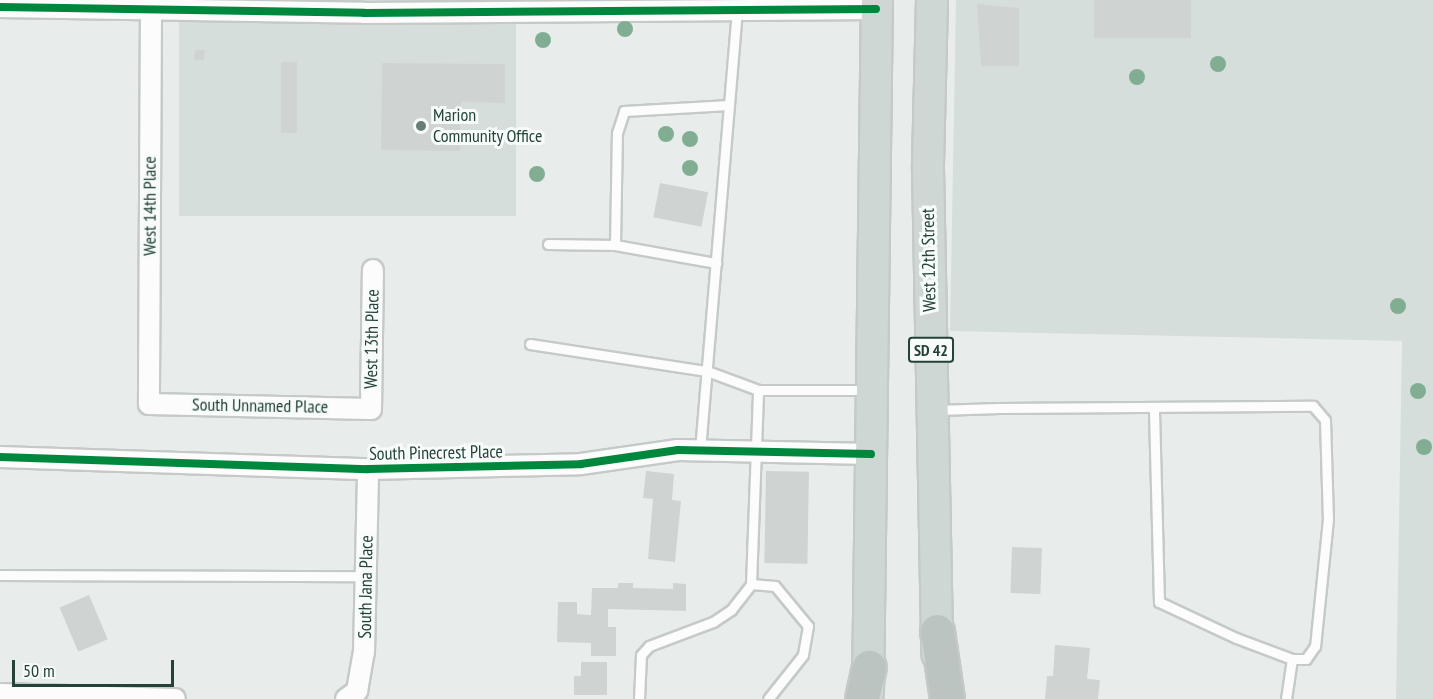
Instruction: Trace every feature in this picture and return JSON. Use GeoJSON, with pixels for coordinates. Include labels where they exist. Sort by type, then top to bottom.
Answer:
{"type":"FeatureCollection","features":[{"type":"Feature","properties":{"kind":"highway"},"geometry":{"type":"LineString","coordinates":[[937,631],[947,699]]}},
{"type":"Feature","properties":{"kind":"highway"},"geometry":{"type":"LineString","coordinates":[[862,699],[869,667]]}},
{"type":"Feature","properties":{"kind":"main road","name":"West 12th Street"},"geometry":{"type":"LineString","coordinates":[[932,0],[928,169],[937,631],[936,699]]}},
{"type":"Feature","properties":{"kind":"main road"},"geometry":{"type":"LineString","coordinates":[[868,699],[876,4]]}},
{"type":"Feature","properties":{"kind":"street"},"geometry":{"type":"LineString","coordinates":[[0,7],[109,3],[151,8],[655,5],[732,7],[876,4]]}},
{"type":"Feature","properties":{"kind":"street","name":"West 14th Place"},"geometry":{"type":"LineString","coordinates":[[149,404],[151,8]]}},
{"type":"Feature","properties":{"kind":"street","name":"West 13th Place"},"geometry":{"type":"LineString","coordinates":[[371,409],[373,270]]}},
{"type":"Feature","properties":{"kind":"street","name":"South Unnamed Place"},"geometry":{"type":"LineString","coordinates":[[149,404],[371,409]]}},
{"type":"Feature","properties":{"kind":"street","name":"South Pinecrest Place"},"geometry":{"type":"LineString","coordinates":[[0,457],[368,470],[581,464],[655,452],[700,450],[871,454]]}},
{"type":"Feature","properties":{"kind":"street","name":"South Jana Place"},"geometry":{"type":"LineString","coordinates":[[346,699],[357,691],[362,675],[368,470]]}},
{"type":"Feature","properties":{"kind":"street"},"geometry":{"type":"LineString","coordinates":[[0,694],[175,699]]}},
{"type":"Feature","properties":{"kind":"lane"},"geometry":{"type":"LineString","coordinates":[[700,450],[729,105],[732,7]]}},
{"type":"Feature","properties":{"kind":"lane"},"geometry":{"type":"LineString","coordinates":[[615,245],[617,133],[624,111],[729,105]]}},
{"type":"Feature","properties":{"kind":"lane"},"geometry":{"type":"LineString","coordinates":[[548,244],[615,245],[716,263]]}},
{"type":"Feature","properties":{"kind":"lane"},"geometry":{"type":"LineString","coordinates":[[530,344],[706,371],[758,390],[870,390]]}},
{"type":"Feature","properties":{"kind":"lane"},"geometry":{"type":"LineString","coordinates":[[639,699],[640,655],[649,646],[713,622],[731,610],[751,584],[758,390]]}},
{"type":"Feature","properties":{"kind":"lane"},"geometry":{"type":"LineString","coordinates":[[933,410],[1154,407],[1313,406],[1325,420],[1328,519],[1315,646],[1306,659],[1292,659],[1236,638],[1159,602],[1154,407]]}},
{"type":"Feature","properties":{"kind":"lane"},"geometry":{"type":"LineString","coordinates":[[0,575],[366,576]]}},
{"type":"Feature","properties":{"kind":"lane"},"geometry":{"type":"LineString","coordinates":[[751,584],[775,586],[808,626],[803,655],[768,699]]}},
{"type":"Feature","properties":{"kind":"lane"},"geometry":{"type":"LineString","coordinates":[[1286,699],[1292,659]]}},
{"type":"Feature","properties":{"kind":"shaded area"},"geometry":{"type":"Polygon","coordinates":[[[179,0],[516,0],[516,216],[179,216],[179,0]]]}},
{"type":"Feature","properties":{"kind":"shaded area"},"geometry":{"type":"Polygon","coordinates":[[[956,0],[1433,0],[1433,699],[1396,699],[1402,341],[950,331],[956,0]]]}},
{"type":"Feature","properties":{"kind":"building"},"geometry":{"type":"Polygon","coordinates":[[[1094,0],[1191,0],[1191,38],[1094,38],[1094,0]]]}},
{"type":"Feature","properties":{"kind":"building"},"geometry":{"type":"Polygon","coordinates":[[[977,4],[1019,8],[1019,66],[981,66],[977,4]]]}},
{"type":"Feature","properties":{"kind":"building"},"geometry":{"type":"Polygon","coordinates":[[[195,50],[205,50],[204,60],[194,60],[195,50]]]}},
{"type":"Feature","properties":{"kind":"building"},"geometry":{"type":"Polygon","coordinates":[[[281,62],[297,62],[297,133],[281,133],[281,62]]]}},
{"type":"Feature","properties":{"kind":"building","name":"Marion Community Office"},"geometry":{"type":"Polygon","coordinates":[[[382,63],[505,64],[505,103],[461,102],[460,151],[381,150],[382,63]]]}},
{"type":"Feature","properties":{"kind":"building"},"geometry":{"type":"Polygon","coordinates":[[[660,183],[708,192],[701,227],[653,217],[660,183]]]}},
{"type":"Feature","properties":{"kind":"building"},"geometry":{"type":"Polygon","coordinates":[[[646,471],[674,474],[672,500],[681,501],[675,562],[648,559],[653,499],[643,498],[646,471]]]}},
{"type":"Feature","properties":{"kind":"building"},"geometry":{"type":"Polygon","coordinates":[[[766,471],[809,472],[807,564],[764,563],[766,471]]]}},
{"type":"Feature","properties":{"kind":"building"},"geometry":{"type":"Polygon","coordinates":[[[1012,547],[1042,548],[1040,594],[1010,593],[1012,547]]]}},
{"type":"Feature","properties":{"kind":"building"},"geometry":{"type":"Polygon","coordinates":[[[618,583],[633,583],[633,588],[673,589],[673,583],[686,584],[686,611],[608,609],[608,627],[616,627],[616,656],[591,656],[591,643],[557,642],[558,602],[577,602],[577,614],[591,615],[592,588],[618,588],[618,583]]]}},
{"type":"Feature","properties":{"kind":"building"},"geometry":{"type":"Polygon","coordinates":[[[89,595],[108,639],[78,652],[60,608],[89,595]]]}},
{"type":"Feature","properties":{"kind":"building"},"geometry":{"type":"Polygon","coordinates":[[[1055,645],[1090,648],[1087,679],[1100,680],[1098,699],[1045,699],[1047,676],[1053,676],[1055,645]]]}},
{"type":"Feature","properties":{"kind":"building"},"geometry":{"type":"Polygon","coordinates":[[[581,662],[607,662],[607,695],[574,695],[574,676],[581,676],[581,662]]]}},
{"type":"Feature","properties":{"kind":"cycle path"},"geometry":{"type":"LineString","coordinates":[[0,7],[364,13],[876,9]]}},
{"type":"Feature","properties":{"kind":"cycle path"},"geometry":{"type":"LineString","coordinates":[[0,457],[368,469],[581,464],[678,450],[871,454]]}},
{"type":"Feature","properties":{"kind":"place","name":"Marion Community Office"},"geometry":{"type":"Point","coordinates":[421,126]}}]}
